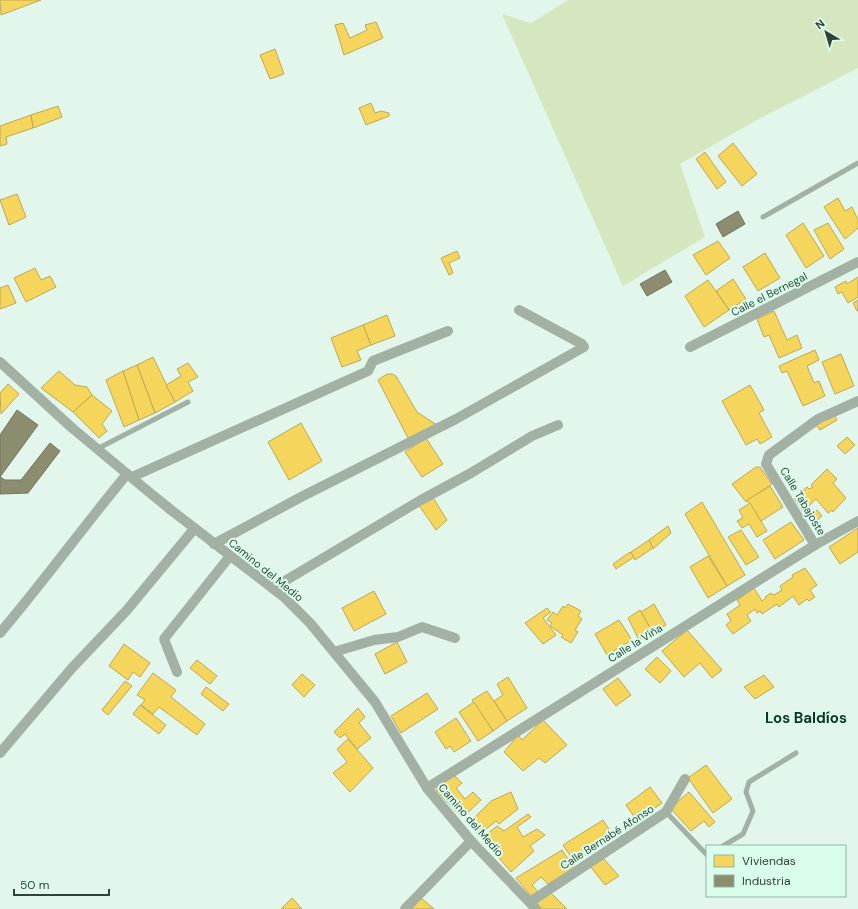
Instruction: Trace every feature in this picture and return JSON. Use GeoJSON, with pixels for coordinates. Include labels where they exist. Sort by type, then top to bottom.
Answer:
{"type":"FeatureCollection","features":[{"type":"Feature","properties":{"kind":"street","name":"Calle el Bernegal"},"geometry":{"type":"LineString","coordinates":[[690,347],[858,262]]}},
{"type":"Feature","properties":{"kind":"street"},"geometry":{"type":"LineString","coordinates":[[214,544],[301,497],[456,419],[584,347],[582,344],[519,310]]}},
{"type":"Feature","properties":{"kind":"street"},"geometry":{"type":"LineString","coordinates":[[0,633],[32,595],[90,519],[129,476],[368,371],[373,361],[448,331]]}},
{"type":"Feature","properties":{"kind":"street","name":"Camino del Medio"},"geometry":{"type":"LineString","coordinates":[[0,362],[129,476],[194,529],[284,597],[310,624],[375,702],[427,788],[471,841],[533,906]]}},
{"type":"Feature","properties":{"kind":"street","name":"Calle Tabajoste"},"geometry":{"type":"LineString","coordinates":[[815,545],[766,464],[769,455],[818,419],[858,401]]}},
{"type":"Feature","properties":{"kind":"street"},"geometry":{"type":"LineString","coordinates":[[273,588],[532,436],[558,424]]}},
{"type":"Feature","properties":{"kind":"street","name":"Calle la Viña"},"geometry":{"type":"LineString","coordinates":[[427,788],[815,545],[858,520]]}},
{"type":"Feature","properties":{"kind":"street"},"geometry":{"type":"LineString","coordinates":[[0,753],[72,668],[127,610],[194,529]]}},
{"type":"Feature","properties":{"kind":"street"},"geometry":{"type":"LineString","coordinates":[[177,672],[164,639],[230,556]]}},
{"type":"Feature","properties":{"kind":"street"},"geometry":{"type":"LineString","coordinates":[[334,652],[374,640],[398,637],[422,627],[455,638]]}},
{"type":"Feature","properties":{"kind":"street","name":"Calle Bernabé Afonso"},"geometry":{"type":"LineString","coordinates":[[533,906],[666,812],[684,779]]}},
{"type":"Feature","properties":{"kind":"street"},"geometry":{"type":"LineString","coordinates":[[405,909],[471,841]]}},
{"type":"Feature","properties":{"kind":"lane"},"geometry":{"type":"LineString","coordinates":[[763,217],[858,163]]}},
{"type":"Feature","properties":{"kind":"lane"},"geometry":{"type":"LineString","coordinates":[[97,449],[188,402]]}},
{"type":"Feature","properties":{"kind":"lane"},"geometry":{"type":"LineString","coordinates":[[725,845],[743,834],[753,811],[746,792],[749,782],[796,753]]}},
{"type":"Feature","properties":{"kind":"lane"},"geometry":{"type":"LineString","coordinates":[[666,812],[706,854]]}},
{"type":"Feature","properties":{"kind":"green space"},"geometry":{"type":"Polygon","coordinates":[[[568,0],[858,0],[858,68],[757,120],[680,164],[705,237],[623,286],[502,14],[531,23],[568,0]]]}},
{"type":"Feature","properties":{"kind":"building: Viviendas"},"geometry":{"type":"Polygon","coordinates":[[[0,0],[41,0],[1,15],[0,0]]]}},
{"type":"Feature","properties":{"kind":"building: Viviendas"},"geometry":{"type":"Polygon","coordinates":[[[376,22],[383,38],[344,55],[335,25],[343,23],[350,38],[367,30],[365,25],[376,22]]]}},
{"type":"Feature","properties":{"kind":"building: Viviendas"},"geometry":{"type":"Polygon","coordinates":[[[275,49],[284,74],[270,79],[260,55],[275,49]]]}},
{"type":"Feature","properties":{"kind":"building: Viviendas"},"geometry":{"type":"Polygon","coordinates":[[[371,103],[375,113],[381,111],[389,113],[389,116],[366,125],[359,108],[371,103]]]}},
{"type":"Feature","properties":{"kind":"building: Viviendas"},"geometry":{"type":"Polygon","coordinates":[[[58,106],[62,117],[33,128],[31,115],[58,106]]]}},
{"type":"Feature","properties":{"kind":"building: Viviendas"},"geometry":{"type":"Polygon","coordinates":[[[31,115],[33,128],[6,137],[7,144],[0,146],[0,126],[31,115]]]}},
{"type":"Feature","properties":{"kind":"building: Viviendas"},"geometry":{"type":"Polygon","coordinates":[[[733,143],[757,174],[742,186],[718,156],[733,143]]]}},
{"type":"Feature","properties":{"kind":"building: Viviendas"},"geometry":{"type":"Polygon","coordinates":[[[705,152],[726,182],[717,189],[696,159],[705,152]]]}},
{"type":"Feature","properties":{"kind":"building: Viviendas"},"geometry":{"type":"Polygon","coordinates":[[[17,194],[26,217],[9,225],[0,200],[17,194]]]}},
{"type":"Feature","properties":{"kind":"building: Viviendas"},"geometry":{"type":"Polygon","coordinates":[[[838,198],[845,211],[852,207],[858,220],[858,228],[845,239],[824,207],[838,198]]]}},
{"type":"Feature","properties":{"kind":"building: Viviendas"},"geometry":{"type":"Polygon","coordinates":[[[803,223],[824,256],[806,268],[786,235],[803,223]]]}},
{"type":"Feature","properties":{"kind":"building: Viviendas"},"geometry":{"type":"Polygon","coordinates":[[[828,223],[844,249],[830,259],[814,230],[828,223]]]}},
{"type":"Feature","properties":{"kind":"building: Viviendas"},"geometry":{"type":"Polygon","coordinates":[[[718,241],[730,258],[706,275],[693,255],[718,241]]]}},
{"type":"Feature","properties":{"kind":"building: Viviendas"},"geometry":{"type":"Polygon","coordinates":[[[457,251],[460,258],[449,263],[453,273],[449,275],[441,258],[457,251]]]}},
{"type":"Feature","properties":{"kind":"building: Viviendas"},"geometry":{"type":"Polygon","coordinates":[[[765,253],[780,278],[758,291],[743,267],[765,253]]]}},
{"type":"Feature","properties":{"kind":"building: Viviendas"},"geometry":{"type":"Polygon","coordinates":[[[35,268],[41,280],[50,276],[56,287],[26,302],[14,278],[35,268]]]}},
{"type":"Feature","properties":{"kind":"building: Viviendas"},"geometry":{"type":"Polygon","coordinates":[[[858,277],[858,297],[848,303],[842,292],[838,294],[835,287],[846,281],[847,284],[858,277]]]}},
{"type":"Feature","properties":{"kind":"building: Viviendas"},"geometry":{"type":"Polygon","coordinates":[[[733,279],[746,299],[729,310],[716,291],[733,279]]]}},
{"type":"Feature","properties":{"kind":"building: Viviendas"},"geometry":{"type":"Polygon","coordinates":[[[708,280],[729,310],[704,327],[685,296],[708,280]]]}},
{"type":"Feature","properties":{"kind":"building: Viviendas"},"geometry":{"type":"Polygon","coordinates":[[[8,285],[16,303],[0,309],[0,288],[8,285]]]}},
{"type":"Feature","properties":{"kind":"building: Viviendas"},"geometry":{"type":"Polygon","coordinates":[[[858,300],[858,311],[857,311],[853,303],[858,300]]]}},
{"type":"Feature","properties":{"kind":"building: Viviendas"},"geometry":{"type":"Polygon","coordinates":[[[774,311],[787,340],[797,335],[802,348],[779,358],[769,335],[764,337],[757,319],[774,311]]]}},
{"type":"Feature","properties":{"kind":"building: Viviendas"},"geometry":{"type":"Polygon","coordinates":[[[387,315],[395,336],[371,345],[363,325],[387,315]]]}},
{"type":"Feature","properties":{"kind":"building: Viviendas"},"geometry":{"type":"Polygon","coordinates":[[[363,325],[371,345],[357,351],[361,360],[342,367],[331,338],[363,325]]]}},
{"type":"Feature","properties":{"kind":"building: Viviendas"},"geometry":{"type":"Polygon","coordinates":[[[815,350],[819,360],[807,366],[814,383],[819,381],[825,396],[803,406],[787,371],[782,373],[779,366],[815,350]]]}},
{"type":"Feature","properties":{"kind":"building: Viviendas"},"geometry":{"type":"Polygon","coordinates":[[[841,354],[854,386],[835,394],[822,362],[841,354]]]}},
{"type":"Feature","properties":{"kind":"building: Viviendas"},"geometry":{"type":"Polygon","coordinates":[[[153,357],[175,402],[155,413],[137,365],[153,357]]]}},
{"type":"Feature","properties":{"kind":"building: Viviendas"},"geometry":{"type":"Polygon","coordinates":[[[188,363],[198,377],[188,382],[193,391],[175,402],[166,385],[181,376],[177,369],[188,363]]]}},
{"type":"Feature","properties":{"kind":"building: Viviendas"},"geometry":{"type":"Polygon","coordinates":[[[137,365],[155,413],[139,420],[123,371],[137,365]]]}},
{"type":"Feature","properties":{"kind":"building: Viviendas"},"geometry":{"type":"Polygon","coordinates":[[[59,371],[75,385],[87,387],[92,395],[73,412],[41,388],[59,371]]]}},
{"type":"Feature","properties":{"kind":"building: Viviendas"},"geometry":{"type":"Polygon","coordinates":[[[123,371],[139,420],[124,427],[106,380],[123,371]]]}},
{"type":"Feature","properties":{"kind":"building: Viviendas"},"geometry":{"type":"Polygon","coordinates":[[[387,374],[396,376],[417,412],[437,425],[408,438],[378,380],[387,374]]]}},
{"type":"Feature","properties":{"kind":"building: Viviendas"},"geometry":{"type":"Polygon","coordinates":[[[8,384],[19,394],[1,414],[0,393],[8,384]]]}},
{"type":"Feature","properties":{"kind":"building: Viviendas"},"geometry":{"type":"Polygon","coordinates":[[[750,385],[764,410],[759,413],[772,437],[760,444],[757,439],[746,445],[722,401],[750,385]]]}},
{"type":"Feature","properties":{"kind":"building: Viviendas"},"geometry":{"type":"Polygon","coordinates":[[[92,395],[112,411],[102,424],[107,431],[99,438],[73,412],[92,395]]]}},
{"type":"Feature","properties":{"kind":"building: Viviendas"},"geometry":{"type":"Polygon","coordinates":[[[834,414],[837,420],[820,430],[814,423],[834,414]]]}},
{"type":"Feature","properties":{"kind":"building: Viviendas"},"geometry":{"type":"Polygon","coordinates":[[[301,423],[322,461],[289,480],[268,442],[301,423]]]}},
{"type":"Feature","properties":{"kind":"building: Viviendas"},"geometry":{"type":"Polygon","coordinates":[[[847,437],[855,445],[845,454],[837,446],[847,437]]]}},
{"type":"Feature","properties":{"kind":"building: Viviendas"},"geometry":{"type":"Polygon","coordinates":[[[426,438],[443,464],[422,477],[405,452],[426,438]]]}},
{"type":"Feature","properties":{"kind":"building: Viviendas"},"geometry":{"type":"Polygon","coordinates":[[[756,467],[760,467],[772,484],[746,502],[732,484],[756,467]]]}},
{"type":"Feature","properties":{"kind":"building: Viviendas"},"geometry":{"type":"Polygon","coordinates":[[[827,469],[837,479],[833,483],[846,498],[833,512],[832,510],[828,513],[816,499],[803,512],[794,498],[807,487],[809,489],[813,487],[811,485],[827,469]]]}},
{"type":"Feature","properties":{"kind":"building: Viviendas"},"geometry":{"type":"Polygon","coordinates":[[[770,486],[783,507],[761,521],[747,500],[770,486]]]}},
{"type":"Feature","properties":{"kind":"building: Viviendas"},"geometry":{"type":"Polygon","coordinates":[[[432,496],[447,520],[436,530],[418,504],[432,496]]]}},
{"type":"Feature","properties":{"kind":"building: Viviendas"},"geometry":{"type":"Polygon","coordinates":[[[702,502],[745,575],[727,586],[685,514],[702,502]]]}},
{"type":"Feature","properties":{"kind":"building: Viviendas"},"geometry":{"type":"Polygon","coordinates":[[[750,503],[767,531],[757,537],[749,524],[742,528],[737,521],[743,518],[739,510],[750,503]]]}},
{"type":"Feature","properties":{"kind":"building: Viviendas"},"geometry":{"type":"Polygon","coordinates":[[[817,510],[822,516],[815,522],[809,516],[817,510]]]}},
{"type":"Feature","properties":{"kind":"building: Viviendas"},"geometry":{"type":"Polygon","coordinates":[[[791,522],[804,540],[775,559],[763,540],[791,522]]]}},
{"type":"Feature","properties":{"kind":"building: Viviendas"},"geometry":{"type":"Polygon","coordinates":[[[668,526],[671,533],[653,549],[649,540],[668,526]]]}},
{"type":"Feature","properties":{"kind":"building: Viviendas"},"geometry":{"type":"Polygon","coordinates":[[[858,528],[858,552],[840,564],[829,547],[858,528]]]}},
{"type":"Feature","properties":{"kind":"building: Viviendas"},"geometry":{"type":"Polygon","coordinates":[[[741,530],[759,557],[746,565],[728,537],[741,530]]]}},
{"type":"Feature","properties":{"kind":"building: Viviendas"},"geometry":{"type":"Polygon","coordinates":[[[649,540],[653,548],[635,560],[631,552],[649,540]]]}},
{"type":"Feature","properties":{"kind":"building: Viviendas"},"geometry":{"type":"Polygon","coordinates":[[[630,552],[634,557],[616,569],[613,564],[630,552]]]}},
{"type":"Feature","properties":{"kind":"building: Viviendas"},"geometry":{"type":"Polygon","coordinates":[[[708,556],[727,586],[708,598],[690,567],[708,556]]]}},
{"type":"Feature","properties":{"kind":"building: Viviendas"},"geometry":{"type":"Polygon","coordinates":[[[805,568],[817,585],[810,590],[815,597],[809,601],[807,599],[799,605],[793,596],[779,607],[777,604],[762,614],[760,611],[757,613],[755,609],[747,615],[751,621],[733,634],[726,625],[731,621],[727,614],[740,605],[737,600],[754,588],[762,601],[771,593],[774,595],[782,590],[780,586],[793,577],[792,575],[805,568]]]}},
{"type":"Feature","properties":{"kind":"building: Viviendas"},"geometry":{"type":"Polygon","coordinates":[[[374,591],[386,614],[354,631],[342,608],[374,591]]]}},
{"type":"Feature","properties":{"kind":"building: Viviendas"},"geometry":{"type":"Polygon","coordinates":[[[568,604],[581,611],[578,616],[582,619],[575,630],[578,632],[571,643],[561,637],[563,635],[550,626],[552,623],[547,620],[553,612],[557,615],[563,606],[565,608],[568,604]]]}},
{"type":"Feature","properties":{"kind":"building: Viviendas"},"geometry":{"type":"Polygon","coordinates":[[[654,604],[666,625],[653,633],[641,612],[654,604]]]}},
{"type":"Feature","properties":{"kind":"building: Viviendas"},"geometry":{"type":"Polygon","coordinates":[[[547,608],[551,612],[543,618],[556,635],[543,644],[525,623],[547,608]]]}},
{"type":"Feature","properties":{"kind":"building: Viviendas"},"geometry":{"type":"Polygon","coordinates":[[[640,610],[653,633],[639,640],[628,618],[640,610]]]}},
{"type":"Feature","properties":{"kind":"building: Viviendas"},"geometry":{"type":"Polygon","coordinates":[[[619,620],[632,640],[607,655],[595,634],[619,620]]]}},
{"type":"Feature","properties":{"kind":"building: Viviendas"},"geometry":{"type":"Polygon","coordinates":[[[687,630],[722,670],[712,678],[700,663],[684,677],[662,651],[687,630]]]}},
{"type":"Feature","properties":{"kind":"building: Viviendas"},"geometry":{"type":"Polygon","coordinates":[[[397,642],[407,662],[385,674],[375,654],[397,642]]]}},
{"type":"Feature","properties":{"kind":"building: Viviendas"},"geometry":{"type":"Polygon","coordinates":[[[124,644],[150,663],[140,677],[133,672],[128,680],[109,666],[124,644]]]}},
{"type":"Feature","properties":{"kind":"building: Viviendas"},"geometry":{"type":"Polygon","coordinates":[[[657,657],[671,671],[660,683],[645,669],[657,657]]]}},
{"type":"Feature","properties":{"kind":"building: Viviendas"},"geometry":{"type":"Polygon","coordinates":[[[197,660],[217,676],[210,684],[190,668],[197,660]]]}},
{"type":"Feature","properties":{"kind":"building: Viviendas"},"geometry":{"type":"Polygon","coordinates":[[[153,673],[176,690],[171,697],[205,724],[197,735],[159,707],[153,714],[141,705],[145,700],[137,695],[153,673]]]}},
{"type":"Feature","properties":{"kind":"building: Viviendas"},"geometry":{"type":"Polygon","coordinates":[[[302,674],[315,685],[304,697],[292,685],[302,674]]]}},
{"type":"Feature","properties":{"kind":"building: Viviendas"},"geometry":{"type":"Polygon","coordinates":[[[764,675],[774,687],[755,699],[744,687],[764,675]]]}},
{"type":"Feature","properties":{"kind":"building: Viviendas"},"geometry":{"type":"Polygon","coordinates":[[[508,677],[527,708],[507,721],[494,701],[503,695],[497,684],[508,677]]]}},
{"type":"Feature","properties":{"kind":"building: Viviendas"},"geometry":{"type":"Polygon","coordinates":[[[618,678],[631,695],[616,706],[603,689],[618,678]]]}},
{"type":"Feature","properties":{"kind":"building: Viviendas"},"geometry":{"type":"Polygon","coordinates":[[[125,681],[132,686],[108,715],[102,710],[125,681]]]}},
{"type":"Feature","properties":{"kind":"building: Viviendas"},"geometry":{"type":"Polygon","coordinates":[[[206,687],[229,704],[223,711],[201,694],[206,687]]]}},
{"type":"Feature","properties":{"kind":"building: Viviendas"},"geometry":{"type":"Polygon","coordinates":[[[487,691],[507,721],[493,731],[472,700],[487,691]]]}},
{"type":"Feature","properties":{"kind":"building: Viviendas"},"geometry":{"type":"Polygon","coordinates":[[[427,693],[438,709],[401,733],[391,716],[427,693]]]}},
{"type":"Feature","properties":{"kind":"building: Viviendas"},"geometry":{"type":"Polygon","coordinates":[[[474,702],[493,731],[478,741],[459,712],[474,702]]]}},
{"type":"Feature","properties":{"kind":"building: Viviendas"},"geometry":{"type":"Polygon","coordinates":[[[140,705],[166,725],[159,734],[133,714],[140,705]]]}},
{"type":"Feature","properties":{"kind":"building: Viviendas"},"geometry":{"type":"Polygon","coordinates":[[[358,708],[365,717],[359,723],[371,738],[357,749],[345,734],[340,738],[334,732],[358,708]]]}},
{"type":"Feature","properties":{"kind":"building: Viviendas"},"geometry":{"type":"Polygon","coordinates":[[[456,718],[471,741],[454,752],[450,746],[446,749],[435,732],[456,718]]]}},
{"type":"Feature","properties":{"kind":"building: Viviendas"},"geometry":{"type":"Polygon","coordinates":[[[543,720],[567,745],[545,763],[539,758],[523,771],[504,752],[518,735],[522,740],[543,720]]]}},
{"type":"Feature","properties":{"kind":"building: Viviendas"},"geometry":{"type":"Polygon","coordinates":[[[348,739],[373,768],[350,792],[333,773],[347,762],[337,749],[348,739]]]}},
{"type":"Feature","properties":{"kind":"building: Viviendas"},"geometry":{"type":"Polygon","coordinates":[[[706,765],[732,799],[713,813],[688,778],[706,765]]]}},
{"type":"Feature","properties":{"kind":"building: Viviendas"},"geometry":{"type":"Polygon","coordinates":[[[453,774],[462,783],[456,788],[465,799],[473,792],[481,800],[462,818],[436,790],[453,774]]]}},
{"type":"Feature","properties":{"kind":"building: Viviendas"},"geometry":{"type":"Polygon","coordinates":[[[650,787],[662,803],[637,821],[626,805],[650,787]]]}},
{"type":"Feature","properties":{"kind":"building: Viviendas"},"geometry":{"type":"Polygon","coordinates":[[[511,792],[518,809],[499,824],[496,821],[479,835],[468,824],[491,801],[511,792]]]}},
{"type":"Feature","properties":{"kind":"building: Viviendas"},"geometry":{"type":"Polygon","coordinates":[[[689,792],[715,822],[709,827],[704,821],[691,831],[670,808],[689,792]]]}},
{"type":"Feature","properties":{"kind":"building: Viviendas"},"geometry":{"type":"Polygon","coordinates":[[[528,814],[531,817],[517,827],[523,837],[537,829],[545,835],[530,846],[534,851],[511,872],[482,838],[497,826],[504,831],[528,814]]]}},
{"type":"Feature","properties":{"kind":"building: Viviendas"},"geometry":{"type":"Polygon","coordinates":[[[603,820],[614,837],[583,857],[579,852],[571,857],[563,845],[603,820]]]}},
{"type":"Feature","properties":{"kind":"building: Viviendas"},"geometry":{"type":"Polygon","coordinates":[[[562,850],[574,868],[548,884],[541,877],[532,885],[538,892],[532,897],[516,878],[562,850]]]}},
{"type":"Feature","properties":{"kind":"building: Viviendas"},"geometry":{"type":"Polygon","coordinates":[[[603,858],[619,876],[605,885],[590,866],[603,858]]]}},
{"type":"Feature","properties":{"kind":"building: Viviendas"},"geometry":{"type":"Polygon","coordinates":[[[549,891],[567,909],[542,909],[536,903],[549,891]]]}},
{"type":"Feature","properties":{"kind":"building: Viviendas"},"geometry":{"type":"Polygon","coordinates":[[[419,896],[434,909],[407,909],[419,896]]]}},
{"type":"Feature","properties":{"kind":"building: Viviendas"},"geometry":{"type":"Polygon","coordinates":[[[292,898],[302,909],[281,909],[292,898]]]}},
{"type":"Feature","properties":{"kind":"building: Industria"},"geometry":{"type":"Polygon","coordinates":[[[738,211],[745,224],[723,237],[716,224],[738,211]]]}},
{"type":"Feature","properties":{"kind":"building: Industria"},"geometry":{"type":"Polygon","coordinates":[[[665,270],[672,282],[647,296],[640,284],[665,270]]]}},
{"type":"Feature","properties":{"kind":"building: Industria"},"geometry":{"type":"Polygon","coordinates":[[[17,410],[38,425],[0,477],[0,435],[17,410]]]}},
{"type":"Feature","properties":{"kind":"building: Industria"},"geometry":{"type":"Polygon","coordinates":[[[50,443],[60,451],[28,493],[0,494],[0,477],[5,480],[21,480],[50,443]]]}},
{"type":"Feature","properties":{"kind":"district","name":"Los Baldíos"},"geometry":{"type":"Point","coordinates":[806,718]}}]}
